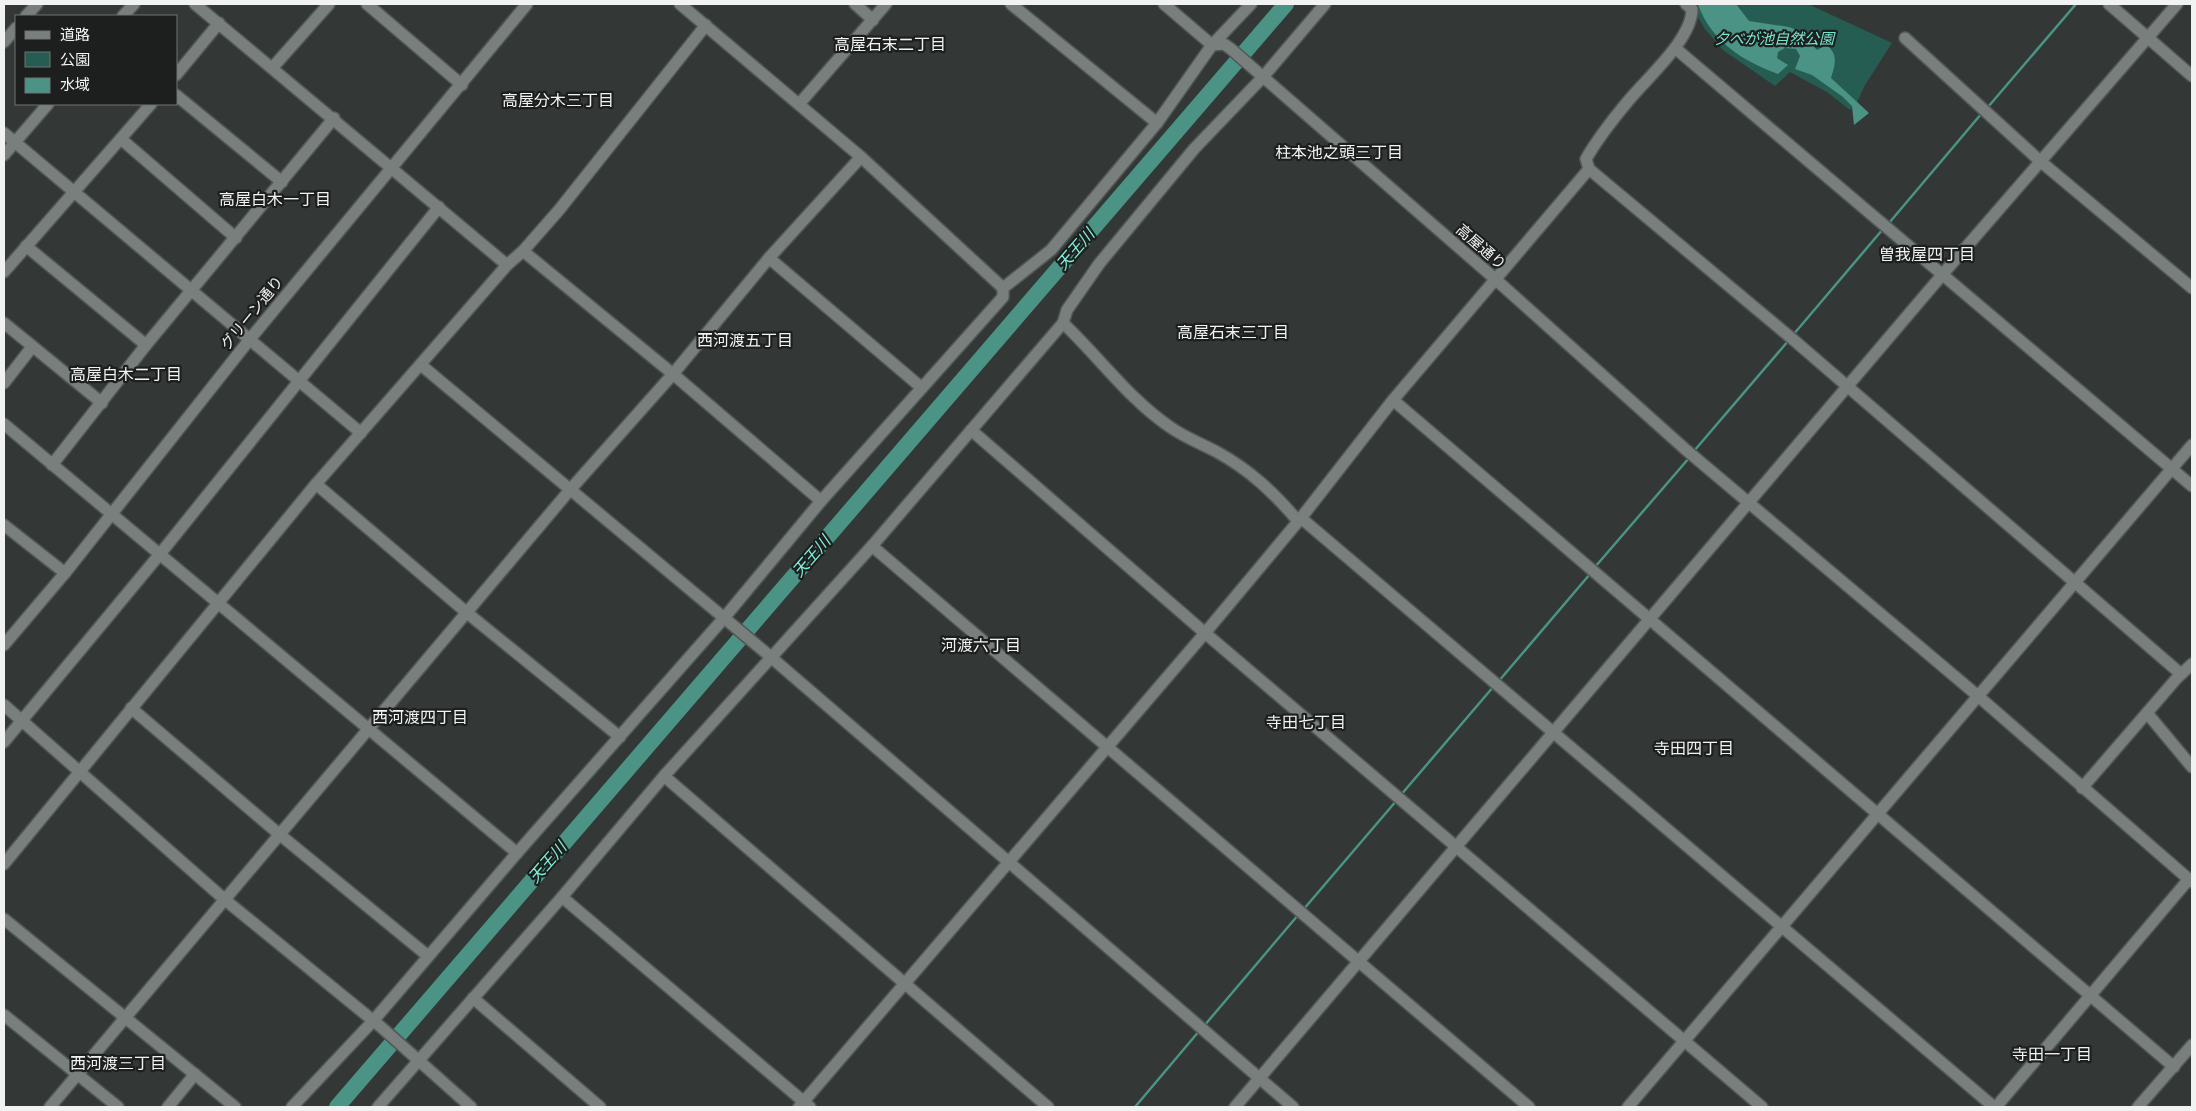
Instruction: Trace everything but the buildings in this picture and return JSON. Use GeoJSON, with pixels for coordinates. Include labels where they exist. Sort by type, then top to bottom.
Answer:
{"type":"FeatureCollection","features":[{"type":"Feature","properties":{"kind":"street"},"geometry":{"type":"LineString","coordinates":[[27,15],[37,4]]}},
{"type":"Feature","properties":{"kind":"street"},"geometry":{"type":"LineString","coordinates":[[124,15],[134,4]]}},
{"type":"Feature","properties":{"kind":"street"},"geometry":{"type":"LineString","coordinates":[[195,4],[274,67],[507,265]]}},
{"type":"Feature","properties":{"kind":"street"},"geometry":{"type":"LineString","coordinates":[[274,67],[329,4]]}},
{"type":"Feature","properties":{"kind":"street"},"geometry":{"type":"LineString","coordinates":[[366,4],[462,85]]}},
{"type":"Feature","properties":{"kind":"street","name":"グリーン通り"},"geometry":{"type":"LineString","coordinates":[[4,645],[65,573],[250,339],[528,4]]}},
{"type":"Feature","properties":{"kind":"street"},"geometry":{"type":"LineString","coordinates":[[292,1107],[377,1024],[428,956],[620,737],[727,621],[821,501],[1003,297],[1003,288],[862,157],[680,4]]}},
{"type":"Feature","properties":{"kind":"street"},"geometry":{"type":"LineString","coordinates":[[855,4],[873,20]]}},
{"type":"Feature","properties":{"kind":"street"},"geometry":{"type":"LineString","coordinates":[[800,103],[886,4]]}},
{"type":"Feature","properties":{"kind":"street"},"geometry":{"type":"LineString","coordinates":[[1010,4],[1157,123]]}},
{"type":"Feature","properties":{"kind":"street"},"geometry":{"type":"LineString","coordinates":[[1164,4],[1212,45]]}},
{"type":"Feature","properties":{"kind":"street"},"geometry":{"type":"LineString","coordinates":[[1003,288],[1051,250],[1157,123],[1212,45],[1251,4]]}},
{"type":"Feature","properties":{"kind":"street"},"geometry":{"type":"LineString","coordinates":[[378,1107],[415,1058],[473,998],[562,897],[768,655],[872,546],[1063,323],[1067,310],[1099,264],[1194,149],[1259,73],[1325,4]]}},
{"type":"Feature","properties":{"kind":"street"},"geometry":{"type":"LineString","coordinates":[[2109,4],[2192,76]]}},
{"type":"Feature","properties":{"kind":"street"},"geometry":{"type":"LineString","coordinates":[[1235,1107],[1848,388],[1942,275],[2177,4]]}},
{"type":"Feature","properties":{"kind":"street"},"geometry":{"type":"LineString","coordinates":[[1690,5],[1692,17],[1675,48],[1596,141],[1586,159],[1589,168],[1796,342],[2181,674]]}},
{"type":"Feature","properties":{"kind":"street"},"geometry":{"type":"LineString","coordinates":[[178,73],[219,23]]}},
{"type":"Feature","properties":{"kind":"street"},"geometry":{"type":"LineString","coordinates":[[4,864],[316,484],[507,265],[523,251],[558,210],[706,25]]}},
{"type":"Feature","properties":{"kind":"street"},"geometry":{"type":"LineString","coordinates":[[4,41],[15,29]]}},
{"type":"Feature","properties":{"kind":"street"},"geometry":{"type":"LineString","coordinates":[[1905,38],[2040,161],[2192,288]]}},
{"type":"Feature","properties":{"kind":"street","name":"高屋通り"},"geometry":{"type":"LineString","coordinates":[[1212,45],[1224,44],[1231,49],[1494,278],[1696,459],[1978,696],[2190,881]]}},
{"type":"Feature","properties":{"kind":"street"},"geometry":{"type":"LineString","coordinates":[[1675,48],[2192,486]]}},
{"type":"Feature","properties":{"kind":"street"},"geometry":{"type":"LineString","coordinates":[[178,97],[282,182]]}},
{"type":"Feature","properties":{"kind":"street"},"geometry":{"type":"LineString","coordinates":[[4,155],[47,105]]}},
{"type":"Feature","properties":{"kind":"street"},"geometry":{"type":"LineString","coordinates":[[4,272],[150,105]]}},
{"type":"Feature","properties":{"kind":"street"},"geometry":{"type":"LineString","coordinates":[[52,464],[102,404],[146,345],[334,118]]}},
{"type":"Feature","properties":{"kind":"street"},"geometry":{"type":"LineString","coordinates":[[4,133],[361,433]]}},
{"type":"Feature","properties":{"kind":"street"},"geometry":{"type":"LineString","coordinates":[[121,138],[236,238]]}},
{"type":"Feature","properties":{"kind":"street"},"geometry":{"type":"LineString","coordinates":[[50,1107],[466,612],[673,374],[769,258],[862,157]]}},
{"type":"Feature","properties":{"kind":"street"},"geometry":{"type":"LineString","coordinates":[[562,897],[805,1105],[1300,520],[1394,400],[1494,278],[1589,168]]}},
{"type":"Feature","properties":{"kind":"street"},"geometry":{"type":"LineString","coordinates":[[4,742],[160,554],[439,207]]}},
{"type":"Feature","properties":{"kind":"street"},"geometry":{"type":"LineString","coordinates":[[26,246],[146,345]]}},
{"type":"Feature","properties":{"kind":"street"},"geometry":{"type":"LineString","coordinates":[[523,251],[673,374],[821,501]]}},
{"type":"Feature","properties":{"kind":"street"},"geometry":{"type":"LineString","coordinates":[[769,258],[922,388]]}},
{"type":"Feature","properties":{"kind":"street"},"geometry":{"type":"LineString","coordinates":[[4,323],[102,404]]}},
{"type":"Feature","properties":{"kind":"street"},"geometry":{"type":"LineString","coordinates":[[1063,323],[1087,346],[1120,384],[1170,428],[1218,452],[1262,482],[1300,520],[1487,675],[1995,1107],[2190,881]]}},
{"type":"Feature","properties":{"kind":"street"},"geometry":{"type":"LineString","coordinates":[[4,383],[32,347]]}},
{"type":"Feature","properties":{"kind":"street"},"geometry":{"type":"LineString","coordinates":[[421,365],[768,655],[1008,864],[1293,1107]]}},
{"type":"Feature","properties":{"kind":"street"},"geometry":{"type":"LineString","coordinates":[[1394,400],[2174,1067]]}},
{"type":"Feature","properties":{"kind":"street"},"geometry":{"type":"LineString","coordinates":[[4,424],[113,512],[367,729],[517,853]]}},
{"type":"Feature","properties":{"kind":"street"},"geometry":{"type":"LineString","coordinates":[[971,430],[1205,633],[1762,1107]]}},
{"type":"Feature","properties":{"kind":"street"},"geometry":{"type":"LineString","coordinates":[[1628,1107],[2192,445]]}},
{"type":"Feature","properties":{"kind":"street"},"geometry":{"type":"LineString","coordinates":[[316,484],[466,612],[620,737]]}},
{"type":"Feature","properties":{"kind":"street"},"geometry":{"type":"LineString","coordinates":[[4,525],[65,573]]}},
{"type":"Feature","properties":{"kind":"street"},"geometry":{"type":"LineString","coordinates":[[872,546],[1529,1107]]}},
{"type":"Feature","properties":{"kind":"street"},"geometry":{"type":"LineString","coordinates":[[2082,788],[2181,674],[2192,664]]}},
{"type":"Feature","properties":{"kind":"street"},"geometry":{"type":"LineString","coordinates":[[4,705],[224,898],[377,1024],[471,1107]]}},
{"type":"Feature","properties":{"kind":"street"},"geometry":{"type":"LineString","coordinates":[[132,708],[279,834],[428,956]]}},
{"type":"Feature","properties":{"kind":"street"},"geometry":{"type":"LineString","coordinates":[[2147,713],[2192,767]]}},
{"type":"Feature","properties":{"kind":"street"},"geometry":{"type":"LineString","coordinates":[[664,776],[1048,1107]]}},
{"type":"Feature","properties":{"kind":"street"},"geometry":{"type":"LineString","coordinates":[[4,919],[235,1107]]}},
{"type":"Feature","properties":{"kind":"street"},"geometry":{"type":"LineString","coordinates":[[473,998],[600,1107]]}},
{"type":"Feature","properties":{"kind":"street"},"geometry":{"type":"LineString","coordinates":[[4,1014],[118,1107]]}},
{"type":"Feature","properties":{"kind":"street"},"geometry":{"type":"LineString","coordinates":[[2138,1107],[2192,1045]]}},
{"type":"Feature","properties":{"kind":"street"},"geometry":{"type":"LineString","coordinates":[[168,1107],[195,1074]]}},
{"type":"Feature","properties":{"kind":"green space","name":"夕べが池自然公園"},"geometry":{"type":"Polygon","coordinates":[[[1690,4],[1808,4],[1892,43],[1865,85],[1857,102],[1850,110],[1827,92],[1790,72],[1775,86],[1723,50],[1705,29],[1690,4]]]}},
{"type":"Feature","properties":{"kind":"water"},"geometry":{"type":"Polygon","coordinates":[[[1698,4],[1736,4],[1749,21],[1789,27],[1799,31],[1817,50],[1826,45],[1833,52],[1835,60],[1831,78],[1869,113],[1854,125],[1852,106],[1843,97],[1812,75],[1795,69],[1800,56],[1796,49],[1785,48],[1778,52],[1777,58],[1788,65],[1778,74],[1745,59],[1718,38],[1704,18],[1698,4]]]}},
{"type":"Feature","properties":{"kind":"waterway","name":"天王川"},"geometry":{"type":"LineString","coordinates":[[337,1107],[1286,4]]}},
{"type":"Feature","properties":{"kind":"waterway"},"geometry":{"type":"LineString","coordinates":[[1988,107],[2076,4]]}},
{"type":"Feature","properties":{"kind":"waterway"},"geometry":{"type":"LineString","coordinates":[[1889,223],[1982,113]]}},
{"type":"Feature","properties":{"kind":"waterway"},"geometry":{"type":"LineString","coordinates":[[1793,335],[1883,229]]}},
{"type":"Feature","properties":{"kind":"waterway"},"geometry":{"type":"LineString","coordinates":[[1694,451],[1789,340]]}},
{"type":"Feature","properties":{"kind":"waterway"},"geometry":{"type":"LineString","coordinates":[[1595,567],[1689,458]]}},
{"type":"Feature","properties":{"kind":"waterway"},"geometry":{"type":"LineString","coordinates":[[1498,682],[1590,574]]}},
{"type":"Feature","properties":{"kind":"waterway"},"geometry":{"type":"LineString","coordinates":[[1400,796],[1494,686]]}},
{"type":"Feature","properties":{"kind":"waterway"},"geometry":{"type":"LineString","coordinates":[[1303,910],[1397,800]]}},
{"type":"Feature","properties":{"kind":"waterway"},"geometry":{"type":"LineString","coordinates":[[1204,1026],[1299,914]]}},
{"type":"Feature","properties":{"kind":"waterway"},"geometry":{"type":"LineString","coordinates":[[1135,1107],[1200,1030]]}},
{"type":"Feature","properties":{"kind":"district","name":"高屋石末二丁目"},"geometry":{"type":"Point","coordinates":[890,44]}},
{"type":"Feature","properties":{"kind":"district","name":"高屋分木三丁目"},"geometry":{"type":"Point","coordinates":[558,100]}},
{"type":"Feature","properties":{"kind":"district","name":"柱本池之頭三丁目"},"geometry":{"type":"Point","coordinates":[1339,152]}},
{"type":"Feature","properties":{"kind":"district","name":"高屋白木一丁目"},"geometry":{"type":"Point","coordinates":[275,199]}},
{"type":"Feature","properties":{"kind":"district","name":"曽我屋四丁目"},"geometry":{"type":"Point","coordinates":[1927,254]}},
{"type":"Feature","properties":{"kind":"district","name":"高屋石末三丁目"},"geometry":{"type":"Point","coordinates":[1233,332]}},
{"type":"Feature","properties":{"kind":"district","name":"西河渡五丁目"},"geometry":{"type":"Point","coordinates":[745,340]}},
{"type":"Feature","properties":{"kind":"district","name":"高屋白木二丁目"},"geometry":{"type":"Point","coordinates":[126,374]}},
{"type":"Feature","properties":{"kind":"district","name":"河渡六丁目"},"geometry":{"type":"Point","coordinates":[981,645]}},
{"type":"Feature","properties":{"kind":"district","name":"西河渡四丁目"},"geometry":{"type":"Point","coordinates":[420,717]}},
{"type":"Feature","properties":{"kind":"district","name":"寺田七丁目"},"geometry":{"type":"Point","coordinates":[1306,722]}},
{"type":"Feature","properties":{"kind":"district","name":"寺田四丁目"},"geometry":{"type":"Point","coordinates":[1694,748]}},
{"type":"Feature","properties":{"kind":"district","name":"寺田一丁目"},"geometry":{"type":"Point","coordinates":[2052,1054]}},
{"type":"Feature","properties":{"kind":"district","name":"西河渡三丁目"},"geometry":{"type":"Point","coordinates":[118,1063]}}]}
